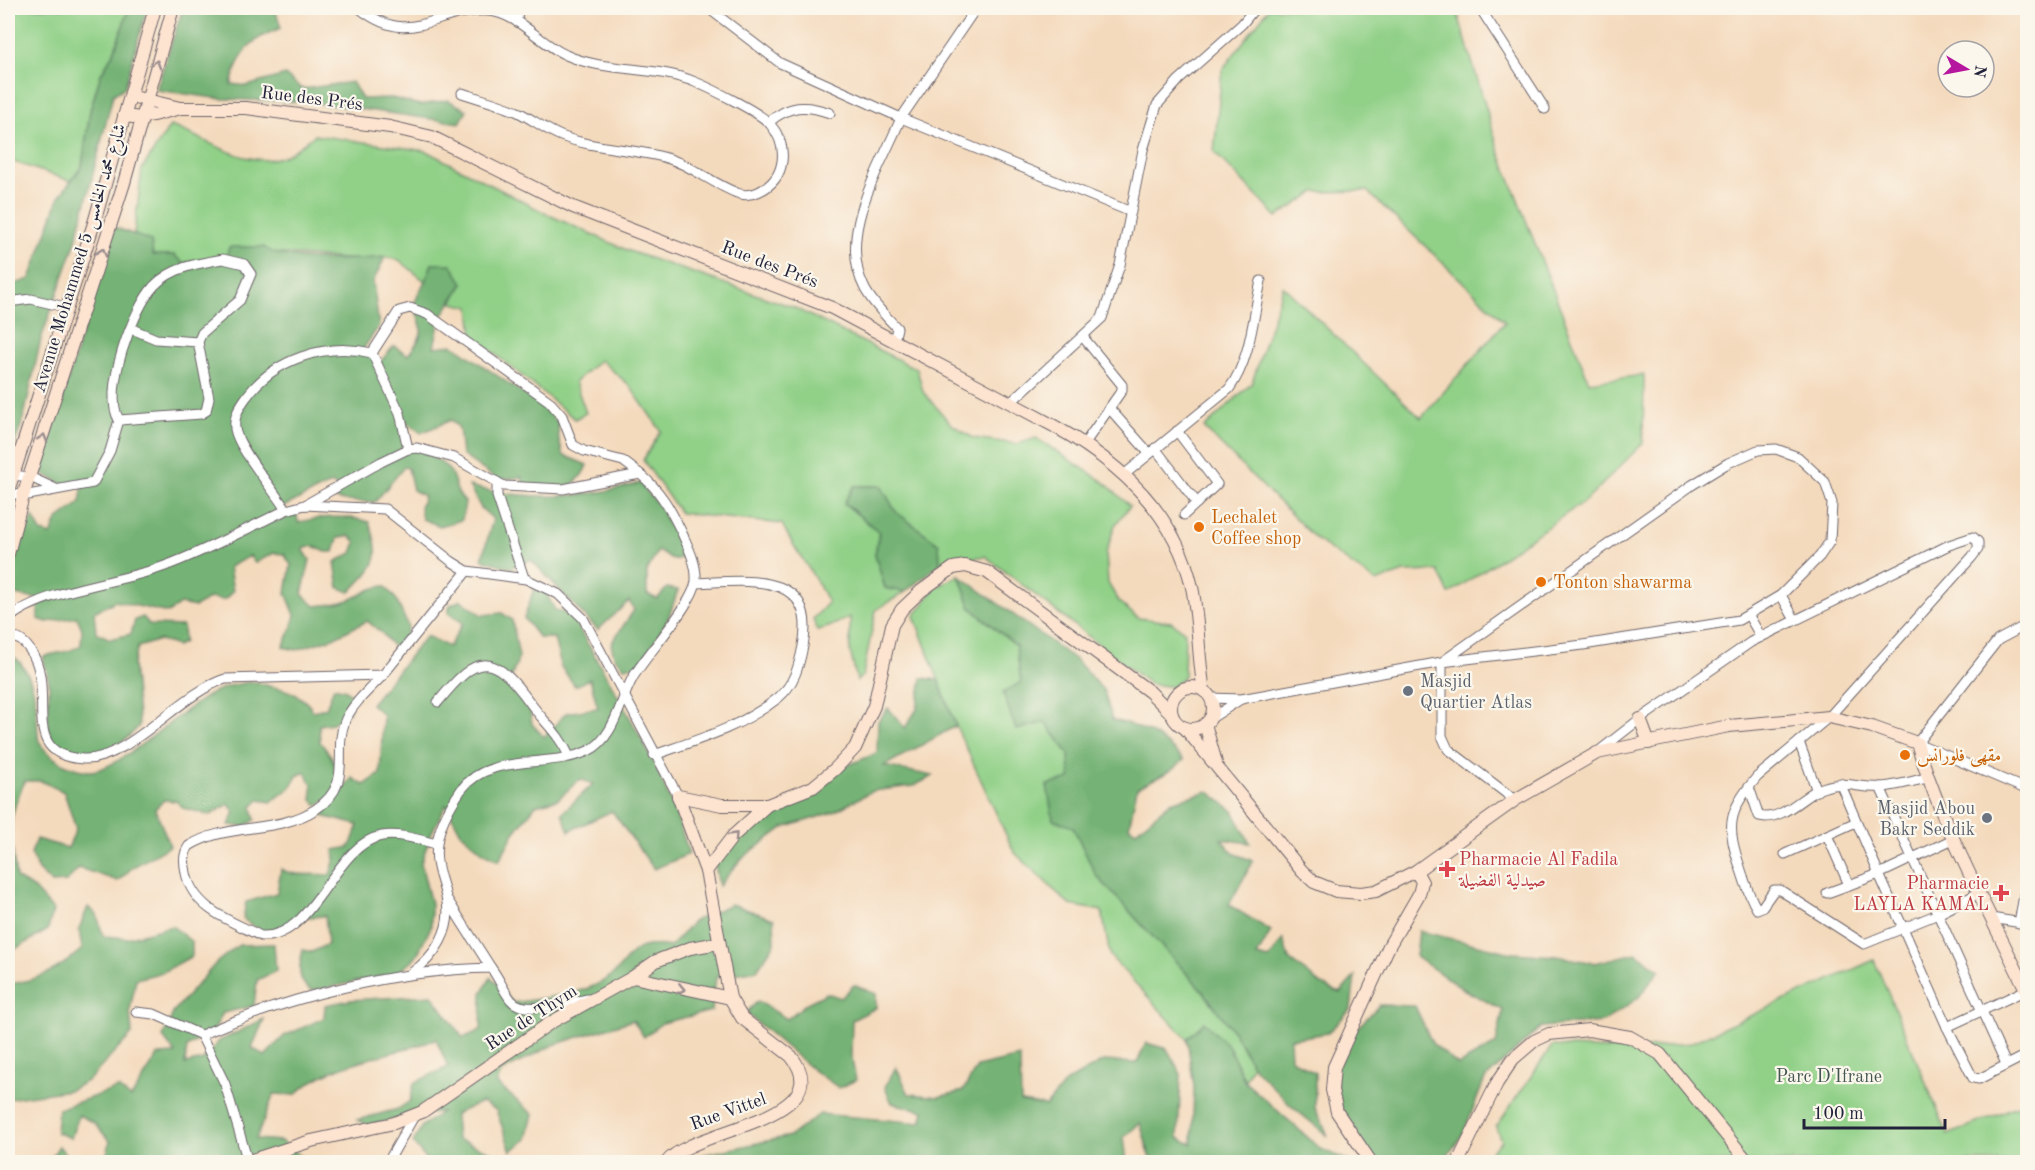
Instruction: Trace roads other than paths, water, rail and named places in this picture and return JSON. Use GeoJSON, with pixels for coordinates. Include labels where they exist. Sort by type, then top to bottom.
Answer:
{"type":"FeatureCollection","features":[{"type":"Feature","properties":{"kind":"street","name":"Avenue Mohammed 5 شارع محمد الخامس"},"geometry":{"type":"LineString","coordinates":[[9,484],[94,223],[155,8]]}},
{"type":"Feature","properties":{"kind":"street","name":"Avenue Mohammed 5 شارع محمد الخامس"},"geometry":{"type":"LineString","coordinates":[[8,554],[23,496],[124,183],[173,8]]}},
{"type":"Feature","properties":{"kind":"street"},"geometry":{"type":"LineString","coordinates":[[359,8],[382,24],[394,27],[420,25],[491,9],[517,22],[565,55],[584,62],[659,73],[693,81],[769,122],[782,150],[781,171],[765,189],[742,195],[713,182],[690,167],[663,157],[584,144],[561,136],[518,112],[462,93]]}},
{"type":"Feature","properties":{"kind":"street"},"geometry":{"type":"LineString","coordinates":[[517,22],[518,8]]}},
{"type":"Feature","properties":{"kind":"street"},"geometry":{"type":"LineString","coordinates":[[708,8],[780,63],[901,118],[1131,212]]}},
{"type":"Feature","properties":{"kind":"street"},"geometry":{"type":"LineString","coordinates":[[894,341],[897,328],[864,287],[854,252],[854,235],[866,200],[901,118],[976,8]]}},
{"type":"Feature","properties":{"kind":"street"},"geometry":{"type":"LineString","coordinates":[[1010,403],[1102,318],[1110,299],[1150,122],[1157,105],[1179,80],[1242,24],[1255,8]]}},
{"type":"Feature","properties":{"kind":"street"},"geometry":{"type":"LineString","coordinates":[[1480,8],[1545,109]]}},
{"type":"Feature","properties":{"kind":"street","name":"Rue des Prés"},"geometry":{"type":"LineString","coordinates":[[130,96],[181,108],[282,111],[390,127],[432,137],[564,203],[832,308],[1085,443],[1125,474],[1155,507],[1180,549],[1192,587],[1198,630],[1198,658],[1207,694]]}},
{"type":"Feature","properties":{"kind":"street"},"geometry":{"type":"LineString","coordinates":[[769,122],[781,112],[793,107],[809,106],[830,113]]}},
{"type":"Feature","properties":{"kind":"street","name":"Rue des Prés"},"geometry":{"type":"LineString","coordinates":[[124,116],[141,118],[181,108]]}},
{"type":"Feature","properties":{"kind":"street"},"geometry":{"type":"LineString","coordinates":[[9,484],[23,496],[93,483],[110,451],[119,420],[113,406],[114,387],[132,329],[154,286],[165,277],[193,264],[230,260],[244,264],[251,274],[240,300],[202,333],[198,342],[208,398],[204,414],[119,420]]}},
{"type":"Feature","properties":{"kind":"street"},"geometry":{"type":"LineString","coordinates":[[1125,474],[1229,389],[1245,357],[1261,281]]}},
{"type":"Feature","properties":{"kind":"street"},"geometry":{"type":"LineString","coordinates":[[8,302],[23,298],[65,307]]}},
{"type":"Feature","properties":{"kind":"street"},"geometry":{"type":"LineString","coordinates":[[372,353],[399,311],[410,308],[427,314],[549,401],[562,416],[573,445],[584,451],[623,461],[640,474],[662,496],[690,551],[696,583],[625,694],[615,719],[598,744],[589,750],[569,756],[501,767],[470,780],[450,806],[436,844],[440,885],[512,1002],[517,1005],[547,1007],[594,998]]}},
{"type":"Feature","properties":{"kind":"street"},"geometry":{"type":"LineString","coordinates":[[132,329],[156,339],[198,342]]}},
{"type":"Feature","properties":{"kind":"street"},"geometry":{"type":"LineString","coordinates":[[1083,337],[1120,380],[1122,390],[1085,443]]}},
{"type":"Feature","properties":{"kind":"street"},"geometry":{"type":"LineString","coordinates":[[286,510],[239,439],[235,424],[238,410],[258,382],[288,361],[346,349],[372,353]]}},
{"type":"Feature","properties":{"kind":"street"},"geometry":{"type":"LineString","coordinates":[[372,353],[400,413],[408,449]]}},
{"type":"Feature","properties":{"kind":"street"},"geometry":{"type":"LineString","coordinates":[[1109,408],[1152,451],[1197,503]]}},
{"type":"Feature","properties":{"kind":"street"},"geometry":{"type":"LineString","coordinates":[[1177,430],[1217,484],[1184,515]]}},
{"type":"Feature","properties":{"kind":"street"},"geometry":{"type":"LineString","coordinates":[[8,619],[24,609],[69,592],[163,567],[286,510],[305,505],[408,449],[427,449],[454,458],[504,486],[563,489],[640,474]]}},
{"type":"Feature","properties":{"kind":"street"},"geometry":{"type":"LineString","coordinates":[[1150,692],[1182,691],[1241,699],[1443,662],[1583,645],[1734,621],[1749,616],[1780,595],[1820,556],[1830,541],[1832,503],[1825,482],[1798,457],[1776,449],[1758,450],[1728,463],[1692,485],[1443,662]]}},
{"type":"Feature","properties":{"kind":"street"},"geometry":{"type":"LineString","coordinates":[[9,484],[30,477],[56,489]]}},
{"type":"Feature","properties":{"kind":"street"},"geometry":{"type":"LineString","coordinates":[[496,482],[497,496],[524,578]]}},
{"type":"Feature","properties":{"kind":"street"},"geometry":{"type":"LineString","coordinates":[[305,505],[385,509],[467,571],[524,578],[558,594],[583,618],[625,694],[654,755],[678,796],[722,805],[767,805]]}},
{"type":"Feature","properties":{"kind":"street"},"geometry":{"type":"LineString","coordinates":[[1185,728],[1302,871],[1314,882],[1336,891],[1360,893],[1376,891],[1416,871],[1515,800],[1597,753],[1640,719],[1761,637],[1949,545],[1967,537],[1973,537],[1978,542],[1978,549],[1972,557],[1829,717],[1749,787],[1735,810],[1730,834],[1743,876],[1757,909],[1762,907],[1772,892],[1778,890],[1864,944],[1938,914],[1979,893]]}},
{"type":"Feature","properties":{"kind":"street"},"geometry":{"type":"LineString","coordinates":[[706,871],[733,836],[767,805],[813,787],[855,748],[873,706],[892,625],[902,609],[921,591],[953,568],[965,566],[987,572],[1150,692],[1171,713],[1179,725],[1185,728],[1192,729],[1208,721],[1241,699]]}},
{"type":"Feature","properties":{"kind":"street"},"geometry":{"type":"LineString","coordinates":[[436,844],[384,836],[367,842],[343,864],[310,907],[293,923],[282,932],[267,936],[261,936],[206,907],[190,890],[184,861],[189,846],[220,832],[297,818],[318,808],[327,799],[340,777],[345,722],[467,571]]}},
{"type":"Feature","properties":{"kind":"street"},"geometry":{"type":"LineString","coordinates":[[654,755],[754,715],[780,697],[796,674],[800,663],[806,622],[796,598],[773,583],[759,580],[696,583]]}},
{"type":"Feature","properties":{"kind":"street"},"geometry":{"type":"LineString","coordinates":[[1780,595],[1795,620]]}},
{"type":"Feature","properties":{"kind":"street"},"geometry":{"type":"LineString","coordinates":[[1749,616],[1761,637]]}},
{"type":"Feature","properties":{"kind":"street"},"geometry":{"type":"LineString","coordinates":[[1917,743],[1998,640],[2028,624]]}},
{"type":"Feature","properties":{"kind":"street"},"geometry":{"type":"LineString","coordinates":[[8,637],[20,639],[27,645],[38,664],[43,682],[41,728],[45,740],[61,753],[80,759],[109,755],[208,686],[225,679],[383,675]]}},
{"type":"Feature","properties":{"kind":"street","name":"Rue des Prés"},"geometry":{"type":"LineString","coordinates":[[1182,691],[1198,658]]}},
{"type":"Feature","properties":{"kind":"street"},"geometry":{"type":"LineString","coordinates":[[1443,662],[1442,736],[1448,749],[1515,800]]}},
{"type":"Feature","properties":{"kind":"street"},"geometry":{"type":"LineString","coordinates":[[438,702],[467,669],[480,664],[493,666],[514,681],[558,735],[569,756]]}},
{"type":"Feature","properties":{"kind":"street"},"geometry":{"type":"LineString","coordinates":[[1171,713],[1171,706],[1182,691]]}},
{"type":"Feature","properties":{"kind":"street"},"geometry":{"type":"LineString","coordinates":[[1207,694],[1212,712],[1208,721],[1217,767]]}},
{"type":"Feature","properties":{"kind":"street"},"geometry":{"type":"LineString","coordinates":[[1597,753],[1730,726],[1829,717],[1872,727],[1917,743],[2028,790]]}},
{"type":"Feature","properties":{"kind":"street"},"geometry":{"type":"LineString","coordinates":[[1640,719],[1649,743]]}},
{"type":"Feature","properties":{"kind":"street"},"geometry":{"type":"LineString","coordinates":[[1799,742],[1817,790]]}},
{"type":"Feature","properties":{"kind":"street"},"geometry":{"type":"LineString","coordinates":[[1917,743],[1927,778],[1953,839],[2027,992],[1983,1009],[1947,1027]]}},
{"type":"Feature","properties":{"kind":"street"},"geometry":{"type":"LineString","coordinates":[[1749,787],[1761,817],[1790,809],[1817,790],[1840,783],[1881,787],[1927,778]]}},
{"type":"Feature","properties":{"kind":"street"},"geometry":{"type":"LineString","coordinates":[[1840,783],[1947,1027],[1975,1080],[2028,1054]]}},
{"type":"Feature","properties":{"kind":"street"},"geometry":{"type":"LineString","coordinates":[[1881,787],[2006,1064]]}},
{"type":"Feature","properties":{"kind":"street","name":"Rue Vittel"},"geometry":{"type":"LineString","coordinates":[[667,1162],[688,1145],[771,1116],[790,1104],[798,1095],[801,1077],[797,1064],[774,1040],[742,1018],[730,998],[706,871],[678,796]]}},
{"type":"Feature","properties":{"kind":"street"},"geometry":{"type":"LineString","coordinates":[[1785,854],[1856,822]]}},
{"type":"Feature","properties":{"kind":"street"},"geometry":{"type":"LineString","coordinates":[[1827,835],[1849,885]]}},
{"type":"Feature","properties":{"kind":"street"},"geometry":{"type":"LineString","coordinates":[[1827,893],[1879,874],[1953,839]]}},
{"type":"Feature","properties":{"kind":"street"},"geometry":{"type":"LineString","coordinates":[[1371,1162],[1337,1112],[1332,1090],[1334,1067],[1389,945],[1419,894],[1422,882],[1416,871]]}},
{"type":"Feature","properties":{"kind":"street"},"geometry":{"type":"LineString","coordinates":[[1991,918],[2023,924],[2028,873]]}},
{"type":"Feature","properties":{"kind":"street"},"geometry":{"type":"LineString","coordinates":[[410,974],[428,960],[441,944],[446,921],[446,897]]}},
{"type":"Feature","properties":{"kind":"street","name":"Rue de Thym"},"geometry":{"type":"LineString","coordinates":[[247,1162],[311,1142],[414,1116],[431,1107],[550,1023],[633,978],[665,957],[690,948],[719,943]]}},
{"type":"Feature","properties":{"kind":"street"},"geometry":{"type":"LineString","coordinates":[[201,1035],[242,1017],[284,1004],[410,974],[452,968],[491,968]]}},
{"type":"Feature","properties":{"kind":"street"},"geometry":{"type":"LineString","coordinates":[[633,978],[730,998]]}},
{"type":"Feature","properties":{"kind":"street"},"geometry":{"type":"LineString","coordinates":[[136,1012],[154,1014],[201,1035],[225,1084],[247,1162]]}},
{"type":"Feature","properties":{"kind":"street"},"geometry":{"type":"LineString","coordinates":[[1458,1162],[1497,1083],[1513,1059],[1534,1041],[1550,1034],[1589,1030],[1627,1035],[1660,1054],[1748,1162]]}},
{"type":"Feature","properties":{"kind":"street"},"geometry":{"type":"LineString","coordinates":[[388,1162],[414,1116]]}},
{"type":"Feature","properties":{"kind":"place","name":"Lechalet Coffee shop"},"geometry":{"type":"Point","coordinates":[1199,527]}},
{"type":"Feature","properties":{"kind":"place","name":"Tonton shawarma"},"geometry":{"type":"Point","coordinates":[1541,582]}},
{"type":"Feature","properties":{"kind":"place","name":"Masjid Quartier Atlas"},"geometry":{"type":"Point","coordinates":[1408,691]}},
{"type":"Feature","properties":{"kind":"place","name":"مقهى فلورانس"},"geometry":{"type":"Point","coordinates":[1905,755]}},
{"type":"Feature","properties":{"kind":"place","name":"Masjid Abou Bakr Seddik"},"geometry":{"type":"Point","coordinates":[1987,818]}},
{"type":"Feature","properties":{"kind":"place","name":"Pharmacie Al Fadila صيدلية الفضيلة"},"geometry":{"type":"Point","coordinates":[1447,869]}},
{"type":"Feature","properties":{"kind":"place","name":"Pharmacie LAYLA KAMAL"},"geometry":{"type":"Point","coordinates":[2001,893]}},
{"type":"Feature","properties":{"kind":"park label","name":"Parc D'Ifrane"},"geometry":{"type":"Point","coordinates":[1829,1076]}}]}
